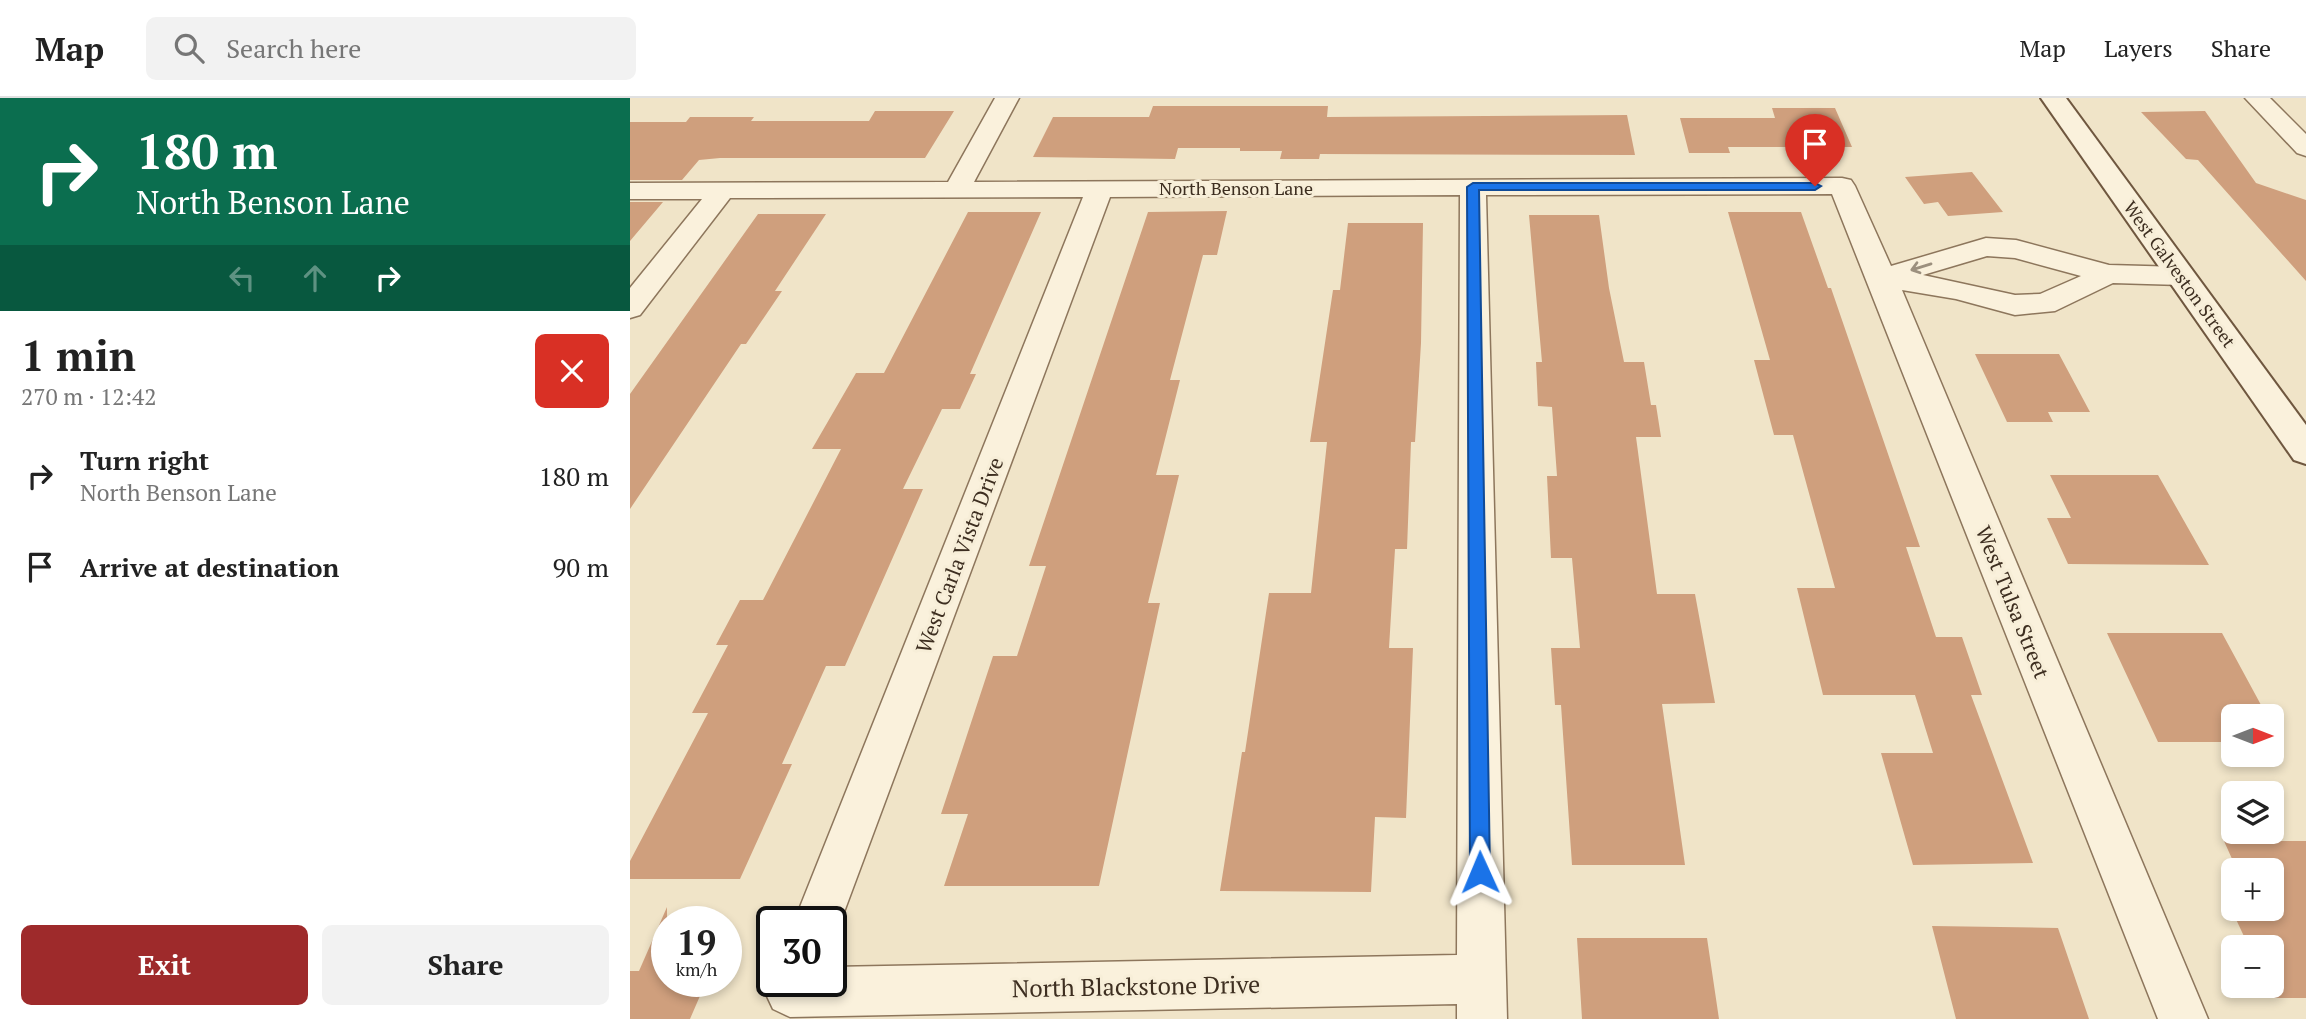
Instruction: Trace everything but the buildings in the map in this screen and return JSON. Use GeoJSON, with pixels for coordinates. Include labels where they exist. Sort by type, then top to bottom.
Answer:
{"type":"FeatureCollection","features":[{"type":"Feature","properties":{"kind":"street"},"geometry":{"type":"LineString","coordinates":[[957,190],[1007,98]]}},
{"type":"Feature","properties":{"kind":"street","name":"West Galveston Street"},"geometry":{"type":"LineString","coordinates":[[2053,98],[2306,451]]}},
{"type":"Feature","properties":{"kind":"street"},"geometry":{"type":"LineString","coordinates":[[2257,98],[2303,156]]}},
{"type":"Feature","properties":{"kind":"street","name":"North Benson Lane"},"geometry":{"type":"LineString","coordinates":[[630,191],[1842,186]]}},
{"type":"Feature","properties":{"kind":"street","name":"West Tulsa Street"},"geometry":{"type":"LineString","coordinates":[[1842,186],[1882,278],[2183,1019]]}},
{"type":"Feature","properties":{"kind":"street"},"geometry":{"type":"LineString","coordinates":[[1473,187],[1482,999]]}},
{"type":"Feature","properties":{"kind":"street","name":"West Carla Vista Drive"},"geometry":{"type":"LineString","coordinates":[[823,906],[1100,188]]}},
{"type":"Feature","properties":{"kind":"street"},"geometry":{"type":"LineString","coordinates":[[630,308],[723,190]]}},
{"type":"Feature","properties":{"kind":"street"},"geometry":{"type":"LineString","coordinates":[[1882,278],[1986,247],[2016,249],[2109,274],[2181,275]]}},
{"type":"Feature","properties":{"kind":"street"},"geometry":{"type":"LineString","coordinates":[[2031,253],[2023,264],[2025,272],[2033,283],[2058,299]]}},
{"type":"Feature","properties":{"kind":"street"},"geometry":{"type":"LineString","coordinates":[[1882,278],[1956,290],[2015,305],[2045,304],[2109,274]]}},
{"type":"Feature","properties":{"kind":"street","name":"North Blackstone Drive"},"geometry":{"type":"LineString","coordinates":[[788,997],[1482,999]]}},
{"type":"Feature","properties":{"kind":"route"},"geometry":{"type":"LineString","coordinates":[[1480,872],[1473,187],[1815,186]]}}]}
